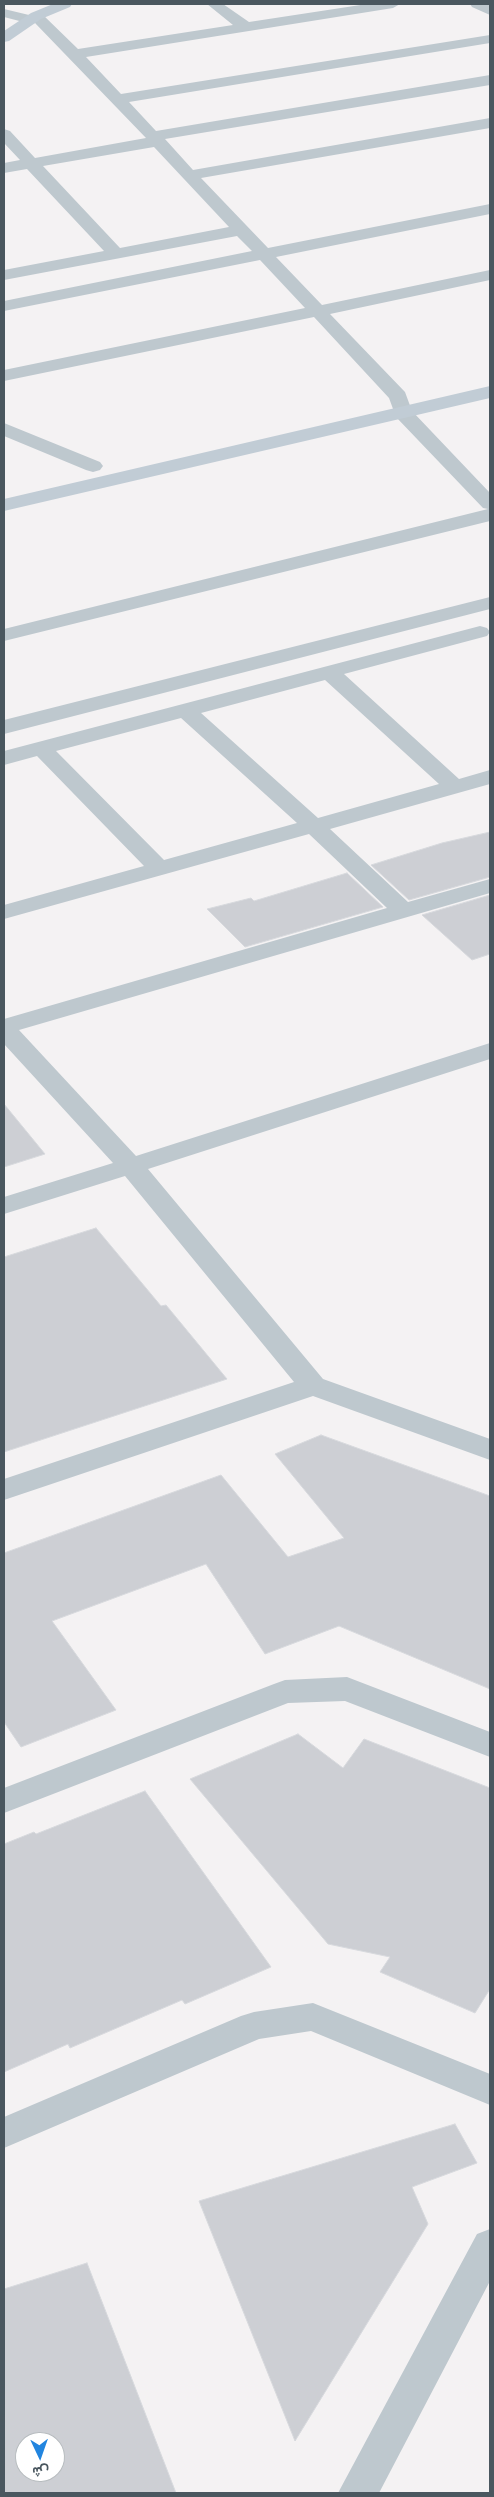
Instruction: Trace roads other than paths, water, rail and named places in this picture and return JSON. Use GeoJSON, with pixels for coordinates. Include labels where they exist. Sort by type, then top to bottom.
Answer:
{"type":"FeatureCollection","features":[{"type":"Feature","properties":{"kind":"main road"},"geometry":{"type":"LineString","coordinates":[[6,34],[33,18],[65,4]]}},
{"type":"Feature","properties":{"kind":"main road"},"geometry":{"type":"LineString","coordinates":[[4,505],[400,404],[490,375]]}},
{"type":"Feature","properties":{"kind":"main road"},"geometry":{"type":"LineString","coordinates":[[4,486],[93,466],[400,404],[490,392]]}},
{"type":"Feature","properties":{"kind":"street"},"geometry":{"type":"LineString","coordinates":[[214,4],[246,27]]}},
{"type":"Feature","properties":{"kind":"street"},"geometry":{"type":"LineString","coordinates":[[75,54],[246,27],[343,7],[393,4]]}},
{"type":"Feature","properties":{"kind":"street"},"geometry":{"type":"LineString","coordinates":[[477,4],[490,11]]}},
{"type":"Feature","properties":{"kind":"street"},"geometry":{"type":"LineString","coordinates":[[4,13],[33,18],[75,54],[316,309],[490,504]]}},
{"type":"Feature","properties":{"kind":"street"},"geometry":{"type":"LineString","coordinates":[[118,99],[490,39]]}},
{"type":"Feature","properties":{"kind":"street"},"geometry":{"type":"LineString","coordinates":[[4,168],[156,138],[490,80]]}},
{"type":"Feature","properties":{"kind":"street"},"geometry":{"type":"LineString","coordinates":[[190,175],[490,123]]}},
{"type":"Feature","properties":{"kind":"street"},"geometry":{"type":"LineString","coordinates":[[4,134],[116,254]]}},
{"type":"Feature","properties":{"kind":"street"},"geometry":{"type":"LineString","coordinates":[[4,306],[490,210]]}},
{"type":"Feature","properties":{"kind":"street"},"geometry":{"type":"LineString","coordinates":[[4,275],[242,230]]}},
{"type":"Feature","properties":{"kind":"street"},"geometry":{"type":"LineString","coordinates":[[4,376],[316,309],[490,275]]}},
{"type":"Feature","properties":{"kind":"street"},"geometry":{"type":"LineString","coordinates":[[4,429],[93,466]]}},
{"type":"Feature","properties":{"kind":"street"},"geometry":{"type":"LineString","coordinates":[[4,635],[490,515]]}},
{"type":"Feature","properties":{"kind":"street"},"geometry":{"type":"LineString","coordinates":[[4,726],[490,603]]}},
{"type":"Feature","properties":{"kind":"street"},"geometry":{"type":"LineString","coordinates":[[4,758],[480,632]]}},
{"type":"Feature","properties":{"kind":"street"},"geometry":{"type":"LineString","coordinates":[[329,672],[455,787]]}},
{"type":"Feature","properties":{"kind":"street"},"geometry":{"type":"LineString","coordinates":[[185,710],[314,826],[403,911]]}},
{"type":"Feature","properties":{"kind":"street"},"geometry":{"type":"LineString","coordinates":[[41,748],[160,869]]}},
{"type":"Feature","properties":{"kind":"street"},"geometry":{"type":"LineString","coordinates":[[4,912],[490,777]]}},
{"type":"Feature","properties":{"kind":"street"},"geometry":{"type":"LineString","coordinates":[[490,886],[4,1028],[131,1166],[313,1386],[490,1450]]}},
{"type":"Feature","properties":{"kind":"street"},"geometry":{"type":"LineString","coordinates":[[4,1206],[490,1051]]}},
{"type":"Feature","properties":{"kind":"street"},"geometry":{"type":"LineString","coordinates":[[4,1490],[313,1386]]}},
{"type":"Feature","properties":{"kind":"street"},"geometry":{"type":"LineString","coordinates":[[4,1801],[285,1692],[347,1690],[490,1746]]}},
{"type":"Feature","properties":{"kind":"street"},"geometry":{"type":"LineString","coordinates":[[4,2132],[254,2026],[313,2018],[490,2090]]}},
{"type":"Feature","properties":{"kind":"street"},"geometry":{"type":"LineString","coordinates":[[358,2493],[490,2245]]}}]}
